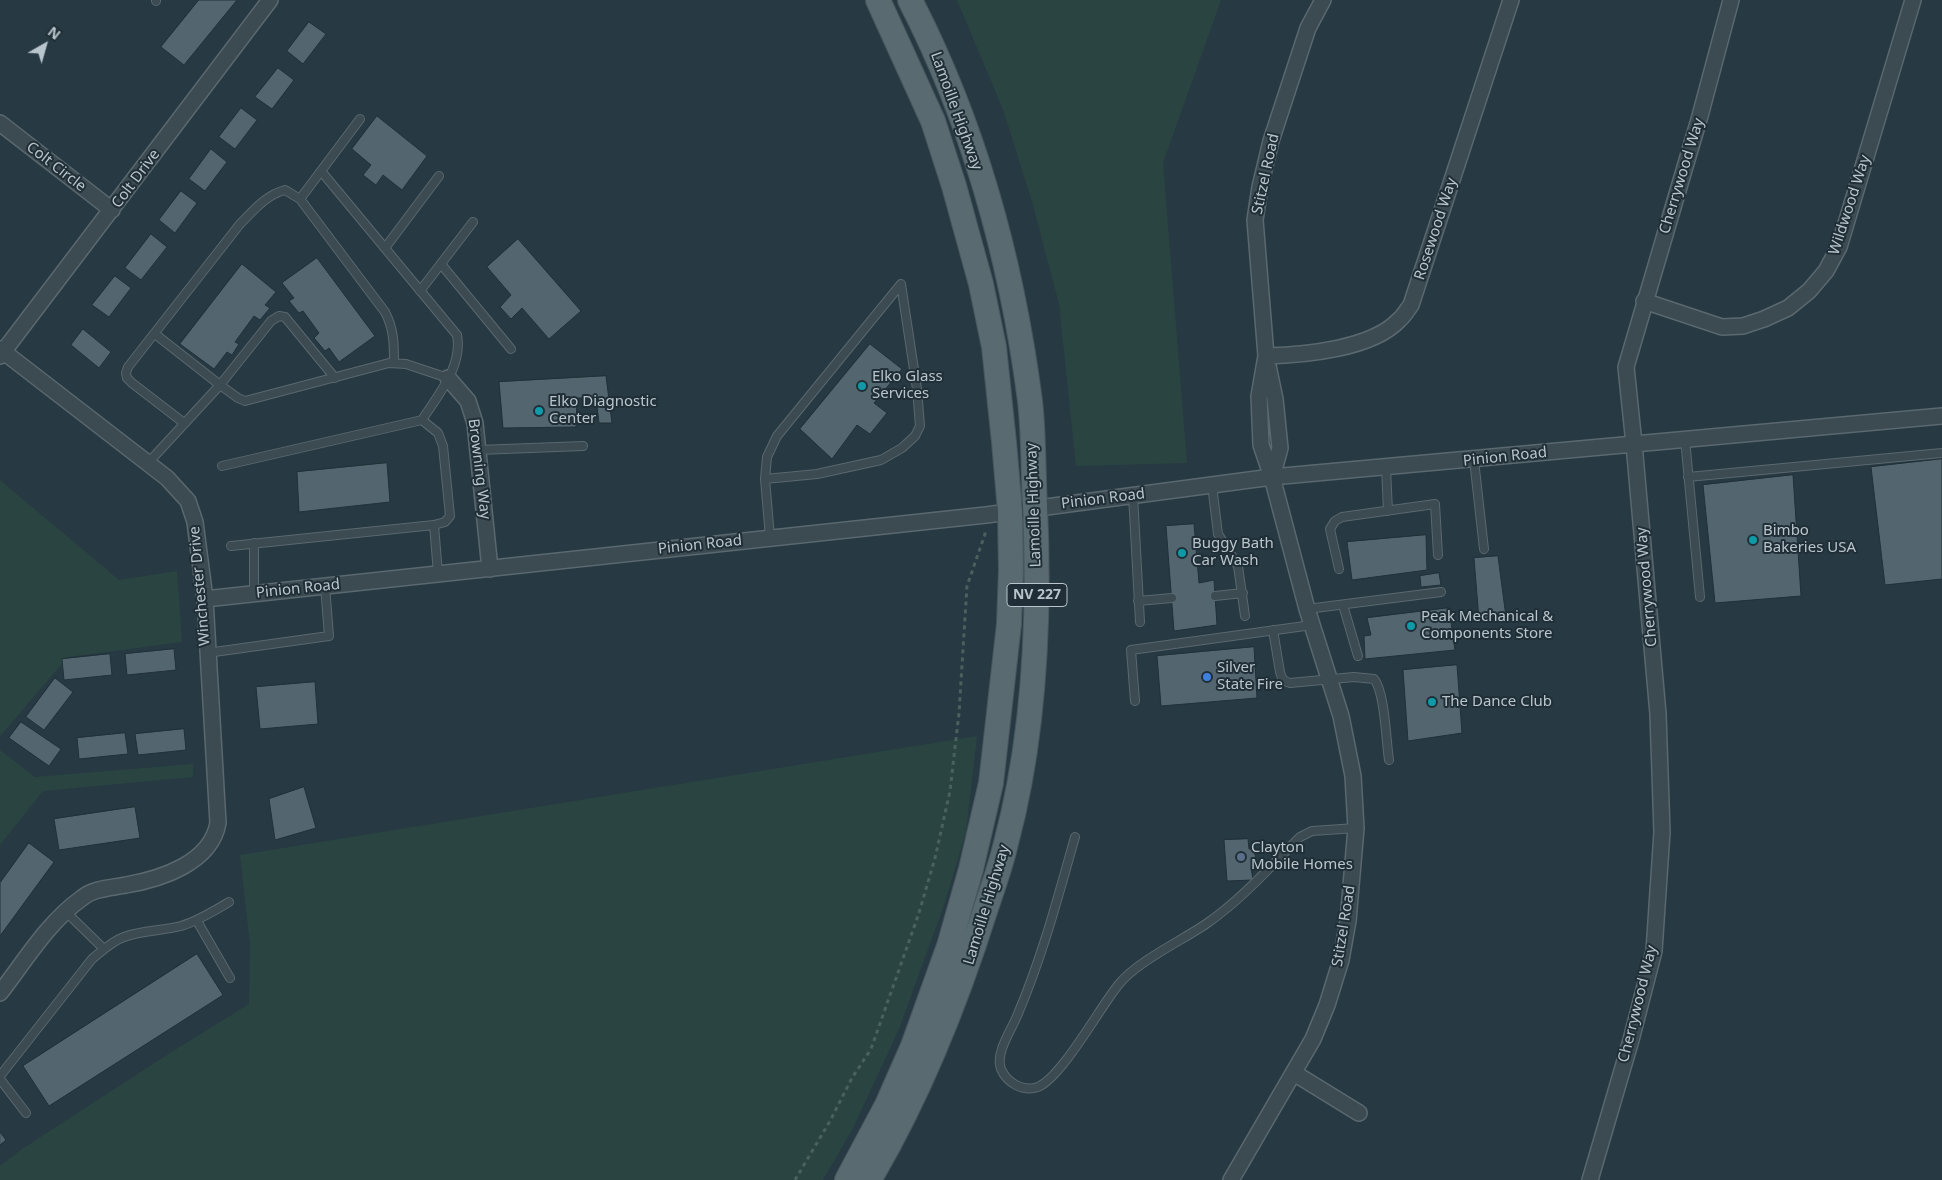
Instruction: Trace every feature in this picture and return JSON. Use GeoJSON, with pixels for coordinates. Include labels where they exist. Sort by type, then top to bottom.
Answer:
{"type":"FeatureCollection","features":[{"type":"Feature","properties":{"kind":"main road","name":"Lamoille Highway"},"geometry":{"type":"LineString","coordinates":[[847,1180],[887,1105],[913,1046],[949,946],[971,869],[991,783],[1009,624],[1011,570],[1010,511],[994,347],[981,284],[954,186],[933,121],[878,0]]}},
{"type":"Feature","properties":{"kind":"main road","name":"Lamoille Highway"},"geometry":{"type":"LineString","coordinates":[[870,1180],[923,1080],[947,1023],[968,967],[1006,844],[1024,749],[1035,654],[1038,602],[1030,404],[1014,297],[989,203],[966,128],[944,72],[910,0]]}},
{"type":"Feature","properties":{"kind":"street","name":"Colt Drive"},"geometry":{"type":"LineString","coordinates":[[1,353],[112,210],[270,0]]}},
{"type":"Feature","properties":{"kind":"street","name":"Stitzel Road"},"geometry":{"type":"LineString","coordinates":[[1231,1180],[1314,1039],[1327,1006],[1341,960],[1349,912],[1356,828],[1353,776],[1341,716],[1307,610],[1272,477],[1261,445],[1259,396],[1266,356],[1256,228],[1260,187],[1271,141],[1308,28],[1323,0]]}},
{"type":"Feature","properties":{"kind":"street","name":"Rosewood Way"},"geometry":{"type":"LineString","coordinates":[[1266,356],[1299,355],[1347,346],[1382,333],[1399,321],[1411,305],[1511,0]]}},
{"type":"Feature","properties":{"kind":"street","name":"Cherrywood Way"},"geometry":{"type":"LineString","coordinates":[[1590,1180],[1631,1040],[1654,951],[1662,832],[1658,714],[1626,367],[1700,116],[1731,0]]}},
{"type":"Feature","properties":{"kind":"street","name":"Wildwood Way"},"geometry":{"type":"LineString","coordinates":[[1644,302],[1722,327],[1743,326],[1764,320],[1788,308],[1809,291],[1826,271],[1839,247],[1913,0]]}},
{"type":"Feature","properties":{"kind":"street","name":"Colt Circle"},"geometry":{"type":"LineString","coordinates":[[0,123],[112,210]]}},
{"type":"Feature","properties":{"kind":"street","name":"Winchester Drive"},"geometry":{"type":"LineString","coordinates":[[1,353],[167,478],[188,502],[195,522],[205,599],[218,823],[216,836],[186,865],[162,877],[100,889],[84,896],[65,911]]}},
{"type":"Feature","properties":{"kind":"street","name":"Browning Way"},"geometry":{"type":"LineString","coordinates":[[448,378],[468,401],[475,423],[490,568]]}},
{"type":"Feature","properties":{"kind":"street","name":"Pinion Road"},"geometry":{"type":"LineString","coordinates":[[205,599],[1010,511],[1272,477],[1942,416]]}},
{"type":"Feature","properties":{"kind":"street"},"geometry":{"type":"LineString","coordinates":[[0,994],[56,920],[65,911]]}},
{"type":"Feature","properties":{"kind":"street"},"geometry":{"type":"LineString","coordinates":[[1294,1073],[1359,1113]]}},
{"type":"Feature","properties":{"kind":"lane"},"geometry":{"type":"LineString","coordinates":[[300,199],[360,119]]}},
{"type":"Feature","properties":{"kind":"lane"},"geometry":{"type":"LineString","coordinates":[[222,466],[422,420],[448,378],[458,357],[457,335],[321,171]]}},
{"type":"Feature","properties":{"kind":"lane"},"geometry":{"type":"LineString","coordinates":[[385,248],[439,176]]}},
{"type":"Feature","properties":{"kind":"lane"},"geometry":{"type":"LineString","coordinates":[[184,423],[127,378],[128,367],[240,224],[255,208],[275,193],[285,190],[300,199],[385,312],[392,325],[394,364]]}},
{"type":"Feature","properties":{"kind":"lane"},"geometry":{"type":"LineString","coordinates":[[420,291],[473,222]]}},
{"type":"Feature","properties":{"kind":"lane"},"geometry":{"type":"LineString","coordinates":[[441,264],[511,349]]}},
{"type":"Feature","properties":{"kind":"lane"},"geometry":{"type":"LineString","coordinates":[[765,479],[817,474],[881,460],[902,448],[915,436],[920,426],[917,389],[901,284],[777,436],[767,457],[765,479],[770,537]]}},
{"type":"Feature","properties":{"kind":"lane"},"geometry":{"type":"LineString","coordinates":[[148,463],[220,385],[271,321],[279,316],[285,317],[335,378]]}},
{"type":"Feature","properties":{"kind":"lane"},"geometry":{"type":"LineString","coordinates":[[155,334],[238,398],[250,401],[389,363],[406,364],[448,378]]}},
{"type":"Feature","properties":{"kind":"lane"},"geometry":{"type":"LineString","coordinates":[[231,546],[434,525],[445,522],[450,516],[443,446],[438,433],[422,420]]}},
{"type":"Feature","properties":{"kind":"lane"},"geometry":{"type":"LineString","coordinates":[[1684,439],[1700,597]]}},
{"type":"Feature","properties":{"kind":"lane"},"geometry":{"type":"LineString","coordinates":[[478,450],[583,446]]}},
{"type":"Feature","properties":{"kind":"lane"},"geometry":{"type":"LineString","coordinates":[[1688,477],[1942,453]]}},
{"type":"Feature","properties":{"kind":"lane"},"geometry":{"type":"LineString","coordinates":[[1474,460],[1484,549]]}},
{"type":"Feature","properties":{"kind":"lane"},"geometry":{"type":"LineString","coordinates":[[1386,468],[1388,511]]}},
{"type":"Feature","properties":{"kind":"lane"},"geometry":{"type":"LineString","coordinates":[[1212,485],[1218,534],[1238,566],[1245,616]]}},
{"type":"Feature","properties":{"kind":"lane"},"geometry":{"type":"LineString","coordinates":[[1133,495],[1140,622]]}},
{"type":"Feature","properties":{"kind":"lane"},"geometry":{"type":"LineString","coordinates":[[1339,570],[1330,529],[1335,521],[1342,517],[1435,504],[1438,555]]}},
{"type":"Feature","properties":{"kind":"lane"},"geometry":{"type":"LineString","coordinates":[[434,525],[438,574]]}},
{"type":"Feature","properties":{"kind":"lane"},"geometry":{"type":"LineString","coordinates":[[254,543],[254,594]]}},
{"type":"Feature","properties":{"kind":"lane"},"geometry":{"type":"LineString","coordinates":[[207,654],[329,636],[325,586]]}},
{"type":"Feature","properties":{"kind":"lane"},"geometry":{"type":"LineString","coordinates":[[1307,610],[1441,592]]}},
{"type":"Feature","properties":{"kind":"lane"},"geometry":{"type":"LineString","coordinates":[[1215,596],[1243,593]]}},
{"type":"Feature","properties":{"kind":"lane"},"geometry":{"type":"LineString","coordinates":[[1138,601],[1172,598]]}},
{"type":"Feature","properties":{"kind":"lane"},"geometry":{"type":"LineString","coordinates":[[1343,605],[1358,656]]}},
{"type":"Feature","properties":{"kind":"lane"},"geometry":{"type":"LineString","coordinates":[[1135,701],[1131,650],[1312,625]]}},
{"type":"Feature","properties":{"kind":"lane"},"geometry":{"type":"LineString","coordinates":[[1273,630],[1282,679],[1290,683],[1329,678],[1370,677],[1374,679],[1378,684],[1389,760]]}},
{"type":"Feature","properties":{"kind":"lane"},"geometry":{"type":"LineString","coordinates":[[1075,837],[1048,933],[1022,1004],[999,1057],[1001,1068],[1007,1080],[1026,1089],[1037,1087],[1046,1082],[1057,1070],[1072,1052],[1120,983],[1132,971],[1207,923],[1236,899],[1300,837],[1312,830],[1356,828]]}},
{"type":"Feature","properties":{"kind":"lane"},"geometry":{"type":"LineString","coordinates":[[26,1113],[0,1078],[92,959],[122,937],[197,921],[230,902]]}},
{"type":"Feature","properties":{"kind":"lane"},"geometry":{"type":"LineString","coordinates":[[65,911],[104,949]]}},
{"type":"Feature","properties":{"kind":"lane"},"geometry":{"type":"LineString","coordinates":[[197,921],[230,978]]}},
{"type":"Feature","properties":{"kind":"path"},"geometry":{"type":"LineString","coordinates":[[795,1180],[852,1078],[871,1049],[911,938],[935,858],[950,791],[955,757],[967,586],[985,534]]}},
{"type":"Feature","properties":{"kind":"green space"},"geometry":{"type":"Polygon","coordinates":[[[957,0],[1221,0],[1163,163],[1187,463],[1076,466],[1059,304],[1033,205],[1004,112],[957,0]]]}},
{"type":"Feature","properties":{"kind":"green space"},"geometry":{"type":"Polygon","coordinates":[[[0,480],[119,580],[177,571],[182,642],[68,657],[0,736],[0,480]]]}},
{"type":"Feature","properties":{"kind":"green space"},"geometry":{"type":"Polygon","coordinates":[[[977,736],[966,832],[943,908],[899,1029],[853,1128],[823,1180],[0,1180],[0,1166],[22,1149],[249,1004],[250,945],[240,855],[977,736]]]}},
{"type":"Feature","properties":{"kind":"green space"},"geometry":{"type":"Polygon","coordinates":[[[0,750],[35,777],[193,764],[193,777],[43,791],[0,845],[0,750]]]}},
{"type":"Feature","properties":{"kind":"building"},"geometry":{"type":"Polygon","coordinates":[[[199,0],[237,0],[184,65],[161,47],[199,0]]]}},
{"type":"Feature","properties":{"kind":"building"},"geometry":{"type":"Polygon","coordinates":[[[309,22],[326,34],[303,64],[287,51],[309,22]]]}},
{"type":"Feature","properties":{"kind":"building"},"geometry":{"type":"Polygon","coordinates":[[[278,68],[294,80],[272,109],[255,97],[278,68]]]}},
{"type":"Feature","properties":{"kind":"building"},"geometry":{"type":"Polygon","coordinates":[[[241,108],[257,120],[235,149],[219,137],[241,108]]]}},
{"type":"Feature","properties":{"kind":"building"},"geometry":{"type":"Polygon","coordinates":[[[377,116],[427,156],[402,190],[383,175],[376,185],[363,175],[371,165],[352,149],[377,116]]]}},
{"type":"Feature","properties":{"kind":"building"},"geometry":{"type":"Polygon","coordinates":[[[211,149],[227,162],[205,191],[189,179],[211,149]]]}},
{"type":"Feature","properties":{"kind":"building"},"geometry":{"type":"Polygon","coordinates":[[[181,191],[197,203],[175,233],[159,220],[181,191]]]}},
{"type":"Feature","properties":{"kind":"building"},"geometry":{"type":"Polygon","coordinates":[[[151,234],[167,247],[141,280],[125,268],[151,234]]]}},
{"type":"Feature","properties":{"kind":"building"},"geometry":{"type":"Polygon","coordinates":[[[518,239],[581,311],[549,339],[522,308],[511,319],[500,307],[511,295],[487,267],[518,239]]]}},
{"type":"Feature","properties":{"kind":"building"},"geometry":{"type":"Polygon","coordinates":[[[317,258],[375,336],[339,362],[329,348],[325,351],[314,338],[319,333],[303,311],[299,313],[289,301],[294,298],[282,283],[317,258]]]}},
{"type":"Feature","properties":{"kind":"building"},"geometry":{"type":"Polygon","coordinates":[[[242,264],[276,292],[265,305],[270,308],[260,320],[254,316],[235,342],[239,344],[232,355],[227,352],[214,369],[180,344],[242,264]]]}},
{"type":"Feature","properties":{"kind":"building"},"geometry":{"type":"Polygon","coordinates":[[[115,276],[131,288],[109,317],[92,305],[115,276]]]}},
{"type":"Feature","properties":{"kind":"building"},"geometry":{"type":"Polygon","coordinates":[[[83,329],[111,352],[99,368],[71,345],[83,329]]]}},
{"type":"Feature","properties":{"kind":"building","name":"Elko Glass Services"},"geometry":{"type":"Polygon","coordinates":[[[870,344],[902,369],[874,403],[887,413],[870,434],[857,425],[832,459],[800,429],[870,344]]]}},
{"type":"Feature","properties":{"kind":"building","name":"Elko Diagnostic Center"},"geometry":{"type":"Polygon","coordinates":[[[606,376],[612,423],[599,423],[596,398],[577,398],[576,427],[503,428],[499,382],[606,376]]]}},
{"type":"Feature","properties":{"kind":"building"},"geometry":{"type":"Polygon","coordinates":[[[1942,459],[1942,579],[1885,585],[1871,467],[1942,459]]]}},
{"type":"Feature","properties":{"kind":"building"},"geometry":{"type":"Polygon","coordinates":[[[387,463],[390,502],[299,512],[297,472],[387,463]]]}},
{"type":"Feature","properties":{"kind":"building","name":"Bimbo Bakeries USA"},"geometry":{"type":"Polygon","coordinates":[[[1793,475],[1801,596],[1715,603],[1703,485],[1793,475]]]}},
{"type":"Feature","properties":{"kind":"building","name":"Buggy Bath Car Wash"},"geometry":{"type":"Polygon","coordinates":[[[1194,524],[1199,583],[1214,580],[1217,625],[1174,631],[1166,526],[1194,524]]]}},
{"type":"Feature","properties":{"kind":"building"},"geometry":{"type":"Polygon","coordinates":[[[1426,535],[1427,570],[1352,580],[1347,542],[1426,535]]]}},
{"type":"Feature","properties":{"kind":"building"},"geometry":{"type":"Polygon","coordinates":[[[1498,556],[1506,617],[1479,620],[1474,558],[1498,556]]]}},
{"type":"Feature","properties":{"kind":"building"},"geometry":{"type":"Polygon","coordinates":[[[1439,573],[1441,585],[1421,587],[1420,576],[1439,573]]]}},
{"type":"Feature","properties":{"kind":"building","name":"Peak Mechanical & Components Store"},"geometry":{"type":"Polygon","coordinates":[[[1449,608],[1455,650],[1365,659],[1364,636],[1371,635],[1367,618],[1449,608]]]}},
{"type":"Feature","properties":{"kind":"building","name":"Silver State Fire"},"geometry":{"type":"Polygon","coordinates":[[[1254,647],[1257,698],[1161,706],[1157,656],[1254,647]]]}},
{"type":"Feature","properties":{"kind":"building"},"geometry":{"type":"Polygon","coordinates":[[[174,649],[176,670],[127,675],[125,654],[174,649]]]}},
{"type":"Feature","properties":{"kind":"building"},"geometry":{"type":"Polygon","coordinates":[[[110,654],[112,675],[64,680],[62,659],[110,654]]]}},
{"type":"Feature","properties":{"kind":"building","name":"The Dance Club"},"geometry":{"type":"Polygon","coordinates":[[[1457,665],[1462,733],[1408,741],[1403,670],[1457,665]]]}},
{"type":"Feature","properties":{"kind":"building"},"geometry":{"type":"Polygon","coordinates":[[[55,678],[73,692],[44,730],[26,717],[55,678]]]}},
{"type":"Feature","properties":{"kind":"building"},"geometry":{"type":"Polygon","coordinates":[[[315,682],[318,724],[260,729],[256,687],[315,682]]]}},
{"type":"Feature","properties":{"kind":"building"},"geometry":{"type":"Polygon","coordinates":[[[21,722],[61,749],[49,766],[9,738],[21,722]]]}},
{"type":"Feature","properties":{"kind":"building"},"geometry":{"type":"Polygon","coordinates":[[[184,729],[186,750],[138,755],[135,734],[184,729]]]}},
{"type":"Feature","properties":{"kind":"building"},"geometry":{"type":"Polygon","coordinates":[[[125,733],[128,754],[79,759],[77,738],[125,733]]]}},
{"type":"Feature","properties":{"kind":"building"},"geometry":{"type":"Polygon","coordinates":[[[304,787],[316,828],[275,840],[269,799],[304,787]]]}},
{"type":"Feature","properties":{"kind":"building"},"geometry":{"type":"Polygon","coordinates":[[[135,807],[140,838],[59,850],[54,819],[135,807]]]}},
{"type":"Feature","properties":{"kind":"building","name":"Clayton Mobile Homes"},"geometry":{"type":"Polygon","coordinates":[[[1248,839],[1249,849],[1254,848],[1257,866],[1251,867],[1253,880],[1227,881],[1224,840],[1248,839]]]}},
{"type":"Feature","properties":{"kind":"building"},"geometry":{"type":"Polygon","coordinates":[[[29,843],[54,862],[0,936],[0,883],[29,843]]]}},
{"type":"Feature","properties":{"kind":"building"},"geometry":{"type":"Polygon","coordinates":[[[197,954],[223,995],[49,1106],[23,1066],[197,954]]]}},
{"type":"Feature","properties":{"kind":"building"},"geometry":{"type":"Polygon","coordinates":[[[0,1132],[6,1140],[0,1145],[0,1132]]]}},
{"type":"Feature","properties":{"kind":"place","name":"Elko Glass Services"},"geometry":{"type":"Point","coordinates":[862,386]}},
{"type":"Feature","properties":{"kind":"place","name":"Elko Diagnostic Center"},"geometry":{"type":"Point","coordinates":[539,411]}},
{"type":"Feature","properties":{"kind":"place","name":"Bimbo Bakeries USA"},"geometry":{"type":"Point","coordinates":[1753,540]}},
{"type":"Feature","properties":{"kind":"place","name":"Buggy Bath Car Wash"},"geometry":{"type":"Point","coordinates":[1182,553]}},
{"type":"Feature","properties":{"kind":"place","name":"Peak Mechanical & Components Store"},"geometry":{"type":"Point","coordinates":[1411,626]}},
{"type":"Feature","properties":{"kind":"place","name":"Silver State Fire"},"geometry":{"type":"Point","coordinates":[1207,677]}},
{"type":"Feature","properties":{"kind":"place","name":"The Dance Club"},"geometry":{"type":"Point","coordinates":[1432,702]}},
{"type":"Feature","properties":{"kind":"place","name":"Clayton Mobile Homes"},"geometry":{"type":"Point","coordinates":[1241,857]}}]}
